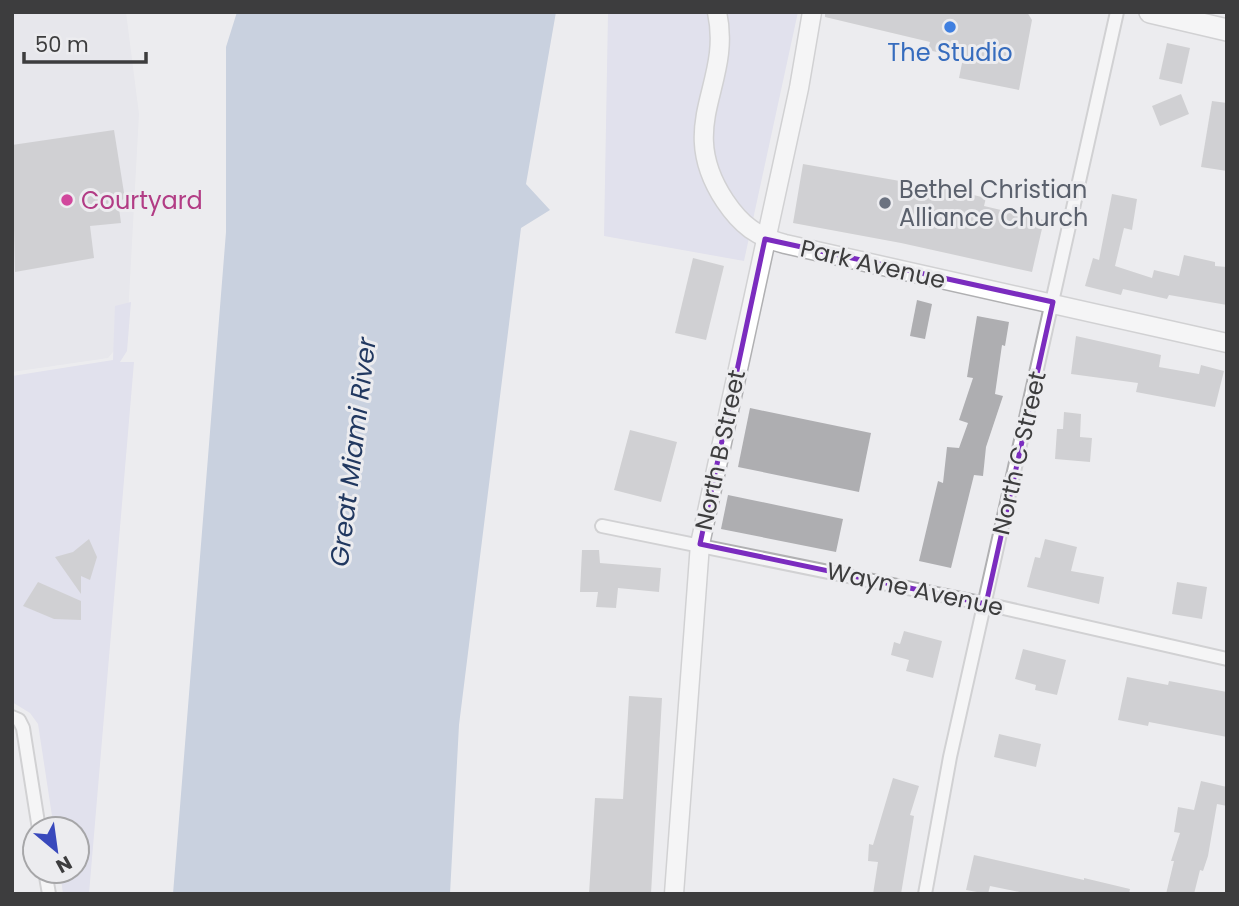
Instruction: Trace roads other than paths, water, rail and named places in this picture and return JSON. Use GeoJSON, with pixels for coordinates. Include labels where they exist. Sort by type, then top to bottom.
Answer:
{"type":"FeatureCollection","features":[{"type":"Feature","properties":{"kind":"main road","name":"Park Avenue"},"geometry":{"type":"LineString","coordinates":[[717,12],[719,45],[702,137],[704,155],[715,185],[736,217],[765,239],[1227,343]]}},
{"type":"Feature","properties":{"kind":"main road","name":"North B Street"},"geometry":{"type":"LineString","coordinates":[[674,894],[700,544],[799,88],[812,12]]}},
{"type":"Feature","properties":{"kind":"main road"},"geometry":{"type":"LineString","coordinates":[[1150,12],[1227,30]]}},
{"type":"Feature","properties":{"kind":"street","name":"North C Street"},"geometry":{"type":"LineString","coordinates":[[925,894],[950,757],[1117,12]]}},
{"type":"Feature","properties":{"kind":"street","name":"Wayne Avenue"},"geometry":{"type":"LineString","coordinates":[[602,526],[986,604],[1227,659]]}},
{"type":"Feature","properties":{"kind":"street"},"geometry":{"type":"LineString","coordinates":[[16,718],[25,737],[37,815]]}},
{"type":"Feature","properties":{"kind":"water","name":"Great Miami River"},"geometry":{"type":"Polygon","coordinates":[[[237,12],[556,12],[526,184],[550,210],[521,228],[459,725],[450,894],[173,894],[226,232],[226,47],[237,12]]]}},
{"type":"Feature","properties":{"kind":"place","name":"The Studio"},"geometry":{"type":"Point","coordinates":[950,27]}},
{"type":"Feature","properties":{"kind":"place","name":"Courtyard"},"geometry":{"type":"Point","coordinates":[67,200]}},
{"type":"Feature","properties":{"kind":"place","name":"Bethel Christian Alliance Church"},"geometry":{"type":"Point","coordinates":[885,203]}}]}
